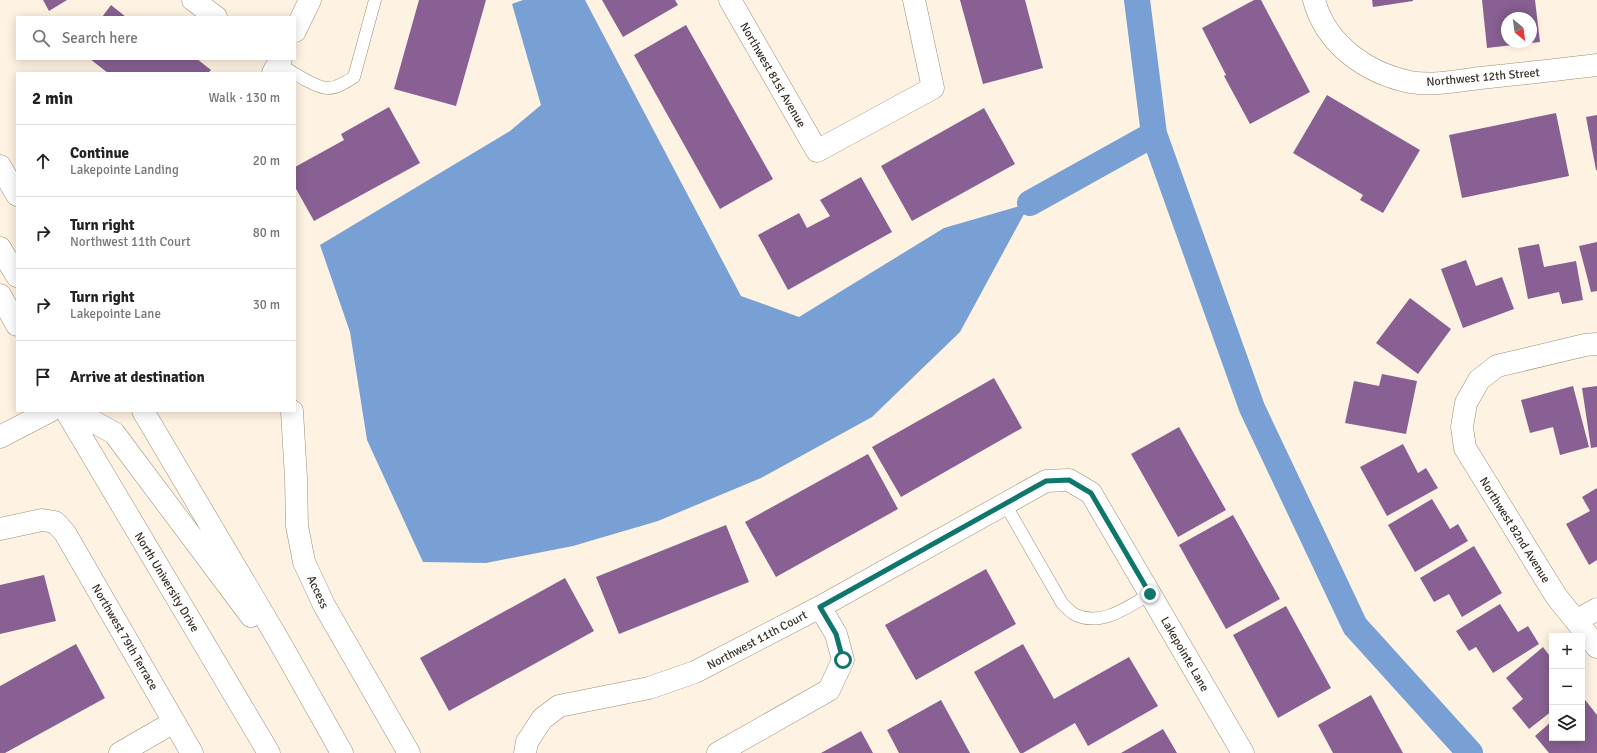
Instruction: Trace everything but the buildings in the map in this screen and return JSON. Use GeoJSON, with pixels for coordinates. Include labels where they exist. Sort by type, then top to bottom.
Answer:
{"type":"FeatureCollection","features":[{"type":"Feature","properties":{"kind":"street"},"geometry":{"type":"LineString","coordinates":[[194,0],[215,16]]}},
{"type":"Feature","properties":{"kind":"street"},"geometry":{"type":"LineString","coordinates":[[296,29],[310,0]]}},
{"type":"Feature","properties":{"kind":"street","name":"Northwest 81st Avenue"},"geometry":{"type":"LineString","coordinates":[[730,0],[817,151],[932,88],[914,0]]}},
{"type":"Feature","properties":{"kind":"street","name":"Northwest 12th Street"},"geometry":{"type":"LineString","coordinates":[[1314,0],[1320,16],[1332,36],[1350,56],[1380,73],[1411,82],[1426,83],[1597,65]]}},
{"type":"Feature","properties":{"kind":"street"},"geometry":{"type":"LineString","coordinates":[[0,166],[16,193]]}},
{"type":"Feature","properties":{"kind":"street"},"geometry":{"type":"LineString","coordinates":[[0,248],[16,274]]}},
{"type":"Feature","properties":{"kind":"street"},"geometry":{"type":"LineString","coordinates":[[0,295],[16,323]]}},
{"type":"Feature","properties":{"kind":"street","name":"Northwest 82nd Avenue"},"geometry":{"type":"LineString","coordinates":[[1597,344],[1586,345],[1497,366],[1479,380],[1466,403],[1462,427],[1465,448],[1556,596],[1597,647]]}},
{"type":"Feature","properties":{"kind":"street"},"geometry":{"type":"LineString","coordinates":[[0,437],[48,412]]}},
{"type":"Feature","properties":{"kind":"street","name":"North University Drive"},"geometry":{"type":"LineString","coordinates":[[67,412],[269,753]]}},
{"type":"Feature","properties":{"kind":"street"},"geometry":{"type":"LineString","coordinates":[[76,412],[114,433],[247,612],[279,641]]}},
{"type":"Feature","properties":{"kind":"street"},"geometry":{"type":"LineString","coordinates":[[144,412],[279,641],[342,753]]}},
{"type":"Feature","properties":{"kind":"street","name":"Access"},"geometry":{"type":"LineString","coordinates":[[292,412],[297,526],[304,562],[324,606],[409,753]]}},
{"type":"Feature","properties":{"kind":"street","name":"Northwest 11th Court"},"geometry":{"type":"LineString","coordinates":[[525,753],[527,742],[542,719],[559,706],[649,688],[695,672],[820,607],[1046,481],[1069,480],[1091,493]]}},
{"type":"Feature","properties":{"kind":"street","name":"Lakepointe Lane"},"geometry":{"type":"LineString","coordinates":[[1091,493],[1243,753]]}},
{"type":"Feature","properties":{"kind":"street","name":"Northwest 79th Terrace"},"geometry":{"type":"LineString","coordinates":[[0,529],[42,520],[55,522],[66,533],[192,753]]}},
{"type":"Feature","properties":{"kind":"street"},"geometry":{"type":"LineString","coordinates":[[718,753],[829,690],[843,660],[836,634],[820,607]]}},
{"type":"Feature","properties":{"kind":"street"},"geometry":{"type":"LineString","coordinates":[[1576,621],[1597,609]]}},
{"type":"Feature","properties":{"kind":"street"},"geometry":{"type":"LineString","coordinates":[[120,753],[174,722]]}},
{"type":"Feature","properties":{"kind":"lane"},"geometry":{"type":"LineString","coordinates":[[296,75],[313,84],[327,89],[343,84],[354,77],[375,0]]}},
{"type":"Feature","properties":{"kind":"lane"},"geometry":{"type":"LineString","coordinates":[[277,64],[291,72]]}},
{"type":"Feature","properties":{"kind":"lane"},"geometry":{"type":"LineString","coordinates":[[1005,504],[1062,603],[1076,615],[1094,619],[1111,616],[1150,594]]}},
{"type":"Feature","properties":{"kind":"water"},"geometry":{"type":"Polygon","coordinates":[[[523,0],[585,0],[741,296],[799,317],[944,228],[1030,203],[960,332],[872,417],[761,478],[658,521],[573,546],[486,563],[423,562],[367,440],[350,332],[320,245],[510,131],[541,105],[512,4],[523,0]]]}},
{"type":"Feature","properties":{"kind":"waterway"},"geometry":{"type":"LineString","coordinates":[[1137,0],[1154,134],[1252,408],[1355,626],[1470,753]]}},
{"type":"Feature","properties":{"kind":"waterway"},"geometry":{"type":"LineString","coordinates":[[1030,203],[1154,134]]}},
{"type":"Feature","properties":{"kind":"route"},"geometry":{"type":"LineString","coordinates":[[843,660],[836,634],[820,607],[1046,481],[1069,480],[1091,493],[1150,594]]}}]}
